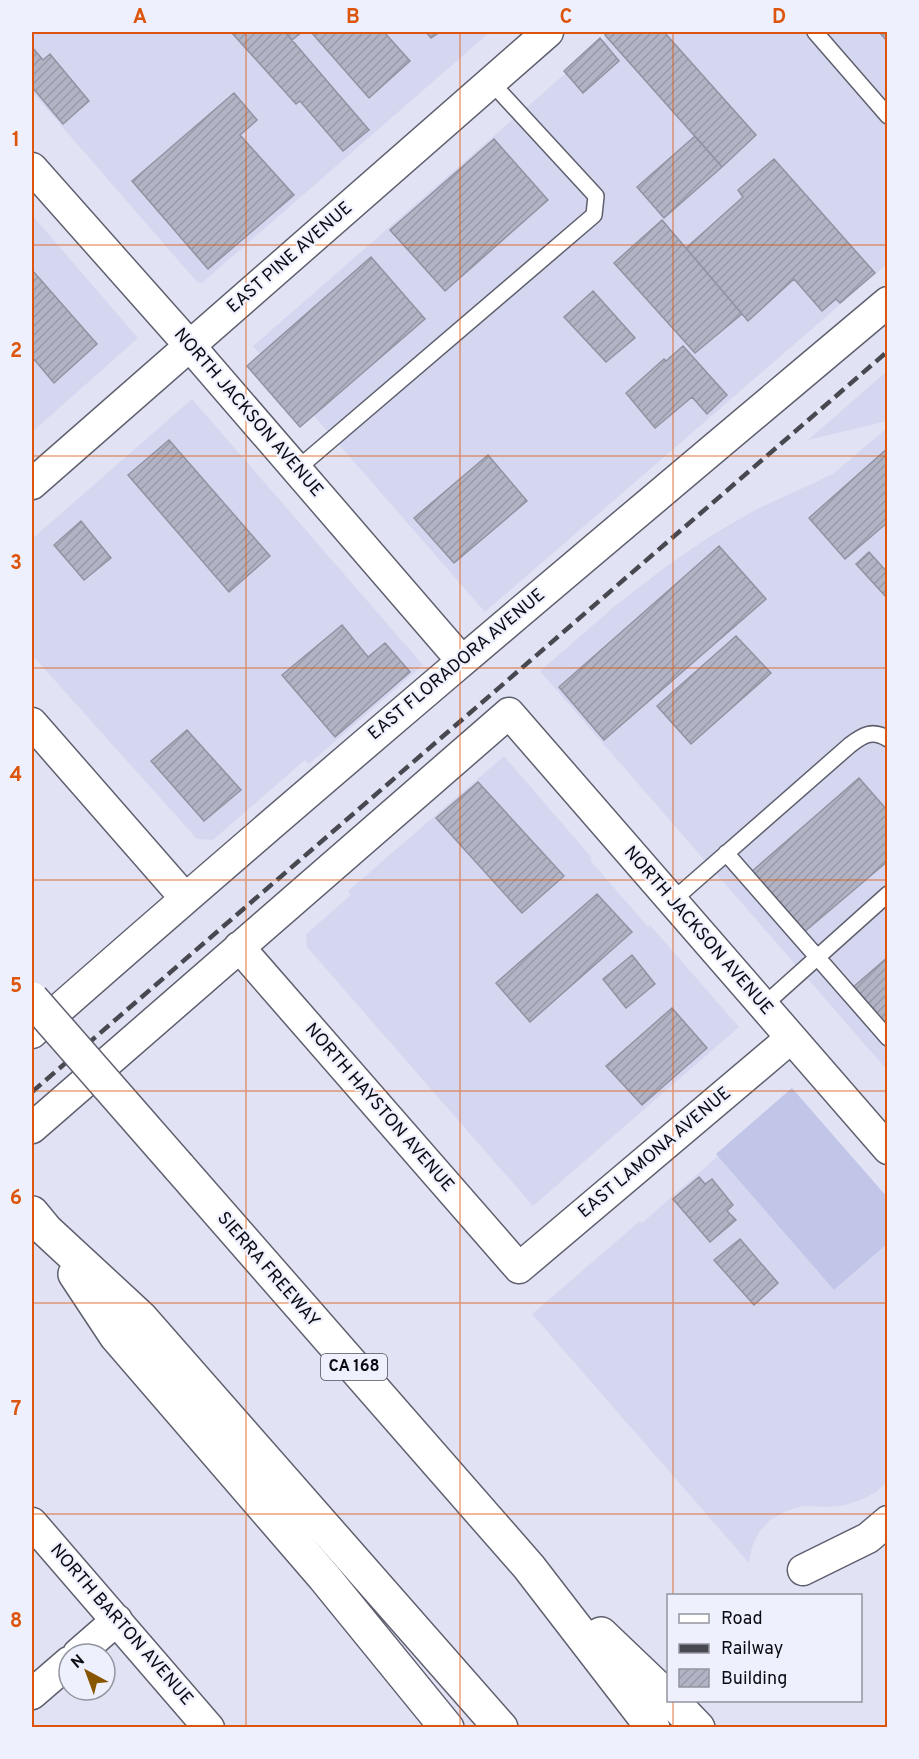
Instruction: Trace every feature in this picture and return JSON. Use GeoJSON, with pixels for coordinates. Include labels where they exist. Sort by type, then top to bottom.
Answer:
{"type":"FeatureCollection","features":[{"type":"Feature","properties":{"kind":"highway","name":"SIERRA FREEWAY"},"geometry":{"type":"LineString","coordinates":[[32,999],[529,1567]]}},
{"type":"Feature","properties":{"kind":"highway"},"geometry":{"type":"LineString","coordinates":[[39,1221],[116,1336],[324,1577],[447,1728]]}},
{"type":"Feature","properties":{"kind":"highway"},"geometry":{"type":"LineString","coordinates":[[39,1221],[140,1317],[501,1728]]}},
{"type":"Feature","properties":{"kind":"highway"},"geometry":{"type":"LineString","coordinates":[[529,1567],[667,1696]]}},
{"type":"Feature","properties":{"kind":"highway"},"geometry":{"type":"LineString","coordinates":[[529,1567],[652,1728]]}},
{"type":"Feature","properties":{"kind":"highway"},"geometry":{"type":"LineString","coordinates":[[673,1702],[698,1728]]}},
{"type":"Feature","properties":{"kind":"street","name":"EAST PINE AVENUE"},"geometry":{"type":"LineString","coordinates":[[32,484],[548,32]]}},
{"type":"Feature","properties":{"kind":"street","name":"NORTH JACKSON AVENUE"},"geometry":{"type":"LineString","coordinates":[[32,168],[190,346],[462,660]]}},
{"type":"Feature","properties":{"kind":"street","name":"EAST FLORADORA AVENUE"},"geometry":{"type":"LineString","coordinates":[[32,1034],[185,898],[462,660],[888,302]]}},
{"type":"Feature","properties":{"kind":"street","name":"NORTH JACKSON AVENUE"},"geometry":{"type":"LineString","coordinates":[[239,948],[509,713],[888,1149]]}},
{"type":"Feature","properties":{"kind":"street"},"geometry":{"type":"LineString","coordinates":[[32,723],[185,898]]}},
{"type":"Feature","properties":{"kind":"street"},"geometry":{"type":"LineString","coordinates":[[32,1128],[239,948]]}},
{"type":"Feature","properties":{"kind":"street","name":"NORTH HAYSTON AVENUE"},"geometry":{"type":"LineString","coordinates":[[239,948],[519,1268]]}},
{"type":"Feature","properties":{"kind":"street","name":"EAST LAMONA AVENUE"},"geometry":{"type":"LineString","coordinates":[[519,1268],[792,1038]]}},
{"type":"Feature","properties":{"kind":"street"},"geometry":{"type":"LineString","coordinates":[[803,1570],[868,1538],[888,1521]]}},
{"type":"Feature","properties":{"kind":"street","name":"NORTH BARTON AVENUE"},"geometry":{"type":"LineString","coordinates":[[32,1523],[209,1728]]}},
{"type":"Feature","properties":{"kind":"street"},"geometry":{"type":"LineString","coordinates":[[92,1642],[117,1620]]}},
{"type":"Feature","properties":{"kind":"street"},"geometry":{"type":"LineString","coordinates":[[32,1694],[57,1672]]}},
{"type":"Feature","properties":{"kind":"lane"},"geometry":{"type":"LineString","coordinates":[[815,32],[888,116]]}},
{"type":"Feature","properties":{"kind":"lane"},"geometry":{"type":"LineString","coordinates":[[297,469],[594,215],[596,196],[490,81]]}},
{"type":"Feature","properties":{"kind":"lane"},"geometry":{"type":"LineString","coordinates":[[672,901],[863,735],[880,734],[888,739]]}},
{"type":"Feature","properties":{"kind":"lane"},"geometry":{"type":"LineString","coordinates":[[726,853],[888,1038]]}},
{"type":"Feature","properties":{"kind":"lane"},"geometry":{"type":"LineString","coordinates":[[763,1006],[888,894]]}},
{"type":"Feature","properties":{"kind":"shaded area"},"geometry":{"type":"Polygon","coordinates":[[[32,32],[490,32],[202,283],[197,282],[32,92],[32,32]]]}},
{"type":"Feature","properties":{"kind":"shaded area"},"geometry":{"type":"Polygon","coordinates":[[[613,32],[887,32],[887,264],[485,612],[253,346],[613,32]]]}},
{"type":"Feature","properties":{"kind":"shaded area"},"geometry":{"type":"Polygon","coordinates":[[[32,215],[138,338],[32,432],[32,215]]]}},
{"type":"Feature","properties":{"kind":"shaded area"},"geometry":{"type":"Polygon","coordinates":[[[887,371],[887,421],[808,440],[887,371]]]}},
{"type":"Feature","properties":{"kind":"shaded area"},"geometry":{"type":"Polygon","coordinates":[[[192,399],[423,665],[309,764],[305,760],[213,840],[197,839],[32,655],[32,539],[192,399]]]}},
{"type":"Feature","properties":{"kind":"shaded area"},"geometry":{"type":"Polygon","coordinates":[[[887,428],[887,1070],[540,671],[616,605],[668,565],[712,535],[757,509],[833,474],[887,428]]]}},
{"type":"Feature","properties":{"kind":"shaded area"},"geometry":{"type":"Polygon","coordinates":[[[504,756],[648,927],[650,925],[739,1027],[533,1206],[307,947],[306,934],[351,895],[348,891],[504,756]]]}},
{"type":"Feature","properties":{"kind":"shaded area"},"geometry":{"type":"Polygon","coordinates":[[[792,1088],[887,1197],[887,1244],[834,1290],[716,1154],[792,1088]]]}},
{"type":"Feature","properties":{"kind":"shaded area"},"geometry":{"type":"Polygon","coordinates":[[[718,1156],[834,1290],[887,1244],[887,1482],[876,1492],[861,1500],[828,1507],[802,1506],[770,1520],[759,1532],[752,1547],[749,1563],[532,1314],[640,1221],[642,1223],[718,1156]]]}},
{"type":"Feature","properties":{"kind":"building"},"geometry":{"type":"Polygon","coordinates":[[[231,32],[285,32],[369,130],[343,151],[300,101],[296,104],[231,32]]]}},
{"type":"Feature","properties":{"kind":"building"},"geometry":{"type":"Polygon","coordinates":[[[285,32],[302,32],[292,40],[285,32]]]}},
{"type":"Feature","properties":{"kind":"building"},"geometry":{"type":"Polygon","coordinates":[[[311,32],[384,32],[410,61],[369,98],[311,32]]]}},
{"type":"Feature","properties":{"kind":"building"},"geometry":{"type":"Polygon","coordinates":[[[426,32],[440,32],[431,38],[426,32]]]}},
{"type":"Feature","properties":{"kind":"building"},"geometry":{"type":"Polygon","coordinates":[[[609,32],[664,32],[756,135],[722,167],[605,35],[609,32]]]}},
{"type":"Feature","properties":{"kind":"building"},"geometry":{"type":"Polygon","coordinates":[[[879,32],[888,32],[888,42],[879,32]]]}},
{"type":"Feature","properties":{"kind":"building"},"geometry":{"type":"Polygon","coordinates":[[[600,38],[619,61],[583,93],[564,71],[600,38]]]}},
{"type":"Feature","properties":{"kind":"building"},"geometry":{"type":"Polygon","coordinates":[[[32,47],[43,60],[50,54],[89,101],[63,124],[32,87],[32,47]]]}},
{"type":"Feature","properties":{"kind":"building"},"geometry":{"type":"Polygon","coordinates":[[[234,93],[257,120],[240,135],[294,195],[208,269],[132,181],[234,93]]]}},
{"type":"Feature","properties":{"kind":"building"},"geometry":{"type":"Polygon","coordinates":[[[695,136],[722,167],[664,218],[637,187],[695,136]]]}},
{"type":"Feature","properties":{"kind":"building"},"geometry":{"type":"Polygon","coordinates":[[[494,139],[548,200],[445,291],[390,230],[494,139]]]}},
{"type":"Feature","properties":{"kind":"building"},"geometry":{"type":"Polygon","coordinates":[[[774,159],[875,273],[840,303],[836,299],[822,311],[794,279],[748,321],[686,248],[743,197],[738,190],[774,159]]]}},
{"type":"Feature","properties":{"kind":"building"},"geometry":{"type":"Polygon","coordinates":[[[662,220],[742,314],[695,353],[614,263],[662,220]]]}},
{"type":"Feature","properties":{"kind":"building"},"geometry":{"type":"Polygon","coordinates":[[[371,257],[425,319],[300,427],[247,366],[371,257]]]}},
{"type":"Feature","properties":{"kind":"building"},"geometry":{"type":"Polygon","coordinates":[[[32,270],[97,344],[54,383],[32,357],[32,270]]]}},
{"type":"Feature","properties":{"kind":"building"},"geometry":{"type":"Polygon","coordinates":[[[593,291],[635,338],[606,362],[564,317],[593,291]]]}},
{"type":"Feature","properties":{"kind":"building"},"geometry":{"type":"Polygon","coordinates":[[[683,346],[727,395],[707,414],[692,397],[655,428],[626,393],[664,359],[666,361],[683,346]]]}},
{"type":"Feature","properties":{"kind":"building"},"geometry":{"type":"Polygon","coordinates":[[[169,440],[270,556],[229,592],[128,475],[169,440]]]}},
{"type":"Feature","properties":{"kind":"building"},"geometry":{"type":"Polygon","coordinates":[[[888,448],[888,522],[845,559],[809,518],[888,448]]]}},
{"type":"Feature","properties":{"kind":"building"},"geometry":{"type":"Polygon","coordinates":[[[488,455],[527,501],[454,563],[414,518],[488,455]]]}},
{"type":"Feature","properties":{"kind":"building"},"geometry":{"type":"Polygon","coordinates":[[[81,521],[111,558],[84,580],[54,545],[81,521]]]}},
{"type":"Feature","properties":{"kind":"building"},"geometry":{"type":"Polygon","coordinates":[[[719,546],[766,599],[604,740],[559,687],[719,546]]]}},
{"type":"Feature","properties":{"kind":"building"},"geometry":{"type":"Polygon","coordinates":[[[869,552],[888,573],[888,599],[856,564],[869,552]]]}},
{"type":"Feature","properties":{"kind":"building"},"geometry":{"type":"Polygon","coordinates":[[[342,625],[368,657],[385,643],[410,672],[335,737],[282,675],[342,625]]]}},
{"type":"Feature","properties":{"kind":"building"},"geometry":{"type":"Polygon","coordinates":[[[736,636],[771,673],[691,744],[657,706],[736,636]]]}},
{"type":"Feature","properties":{"kind":"building"},"geometry":{"type":"Polygon","coordinates":[[[187,730],[241,790],[204,821],[151,761],[187,730]]]}},
{"type":"Feature","properties":{"kind":"building"},"geometry":{"type":"Polygon","coordinates":[[[859,778],[888,811],[888,861],[803,933],[750,873],[859,778]]]}},
{"type":"Feature","properties":{"kind":"building"},"geometry":{"type":"Polygon","coordinates":[[[478,782],[564,876],[522,913],[436,818],[478,782]]]}},
{"type":"Feature","properties":{"kind":"building"},"geometry":{"type":"Polygon","coordinates":[[[597,894],[632,932],[530,1022],[496,983],[597,894]]]}},
{"type":"Feature","properties":{"kind":"building"},"geometry":{"type":"Polygon","coordinates":[[[632,955],[655,984],[626,1008],[603,979],[632,955]]]}},
{"type":"Feature","properties":{"kind":"building"},"geometry":{"type":"Polygon","coordinates":[[[888,957],[888,1031],[851,989],[888,957]]]}},
{"type":"Feature","properties":{"kind":"building"},"geometry":{"type":"Polygon","coordinates":[[[672,1008],[707,1048],[642,1105],[606,1066],[672,1008]]]}},
{"type":"Feature","properties":{"kind":"building"},"geometry":{"type":"Polygon","coordinates":[[[699,1177],[705,1184],[712,1179],[733,1205],[727,1211],[736,1220],[710,1242],[673,1199],[699,1177]]]}},
{"type":"Feature","properties":{"kind":"building"},"geometry":{"type":"Polygon","coordinates":[[[740,1239],[778,1283],[754,1305],[714,1260],[740,1239]]]}},
{"type":"Feature","properties":{"kind":"railway"},"geometry":{"type":"LineString","coordinates":[[32,1092],[888,351]]}}]}
